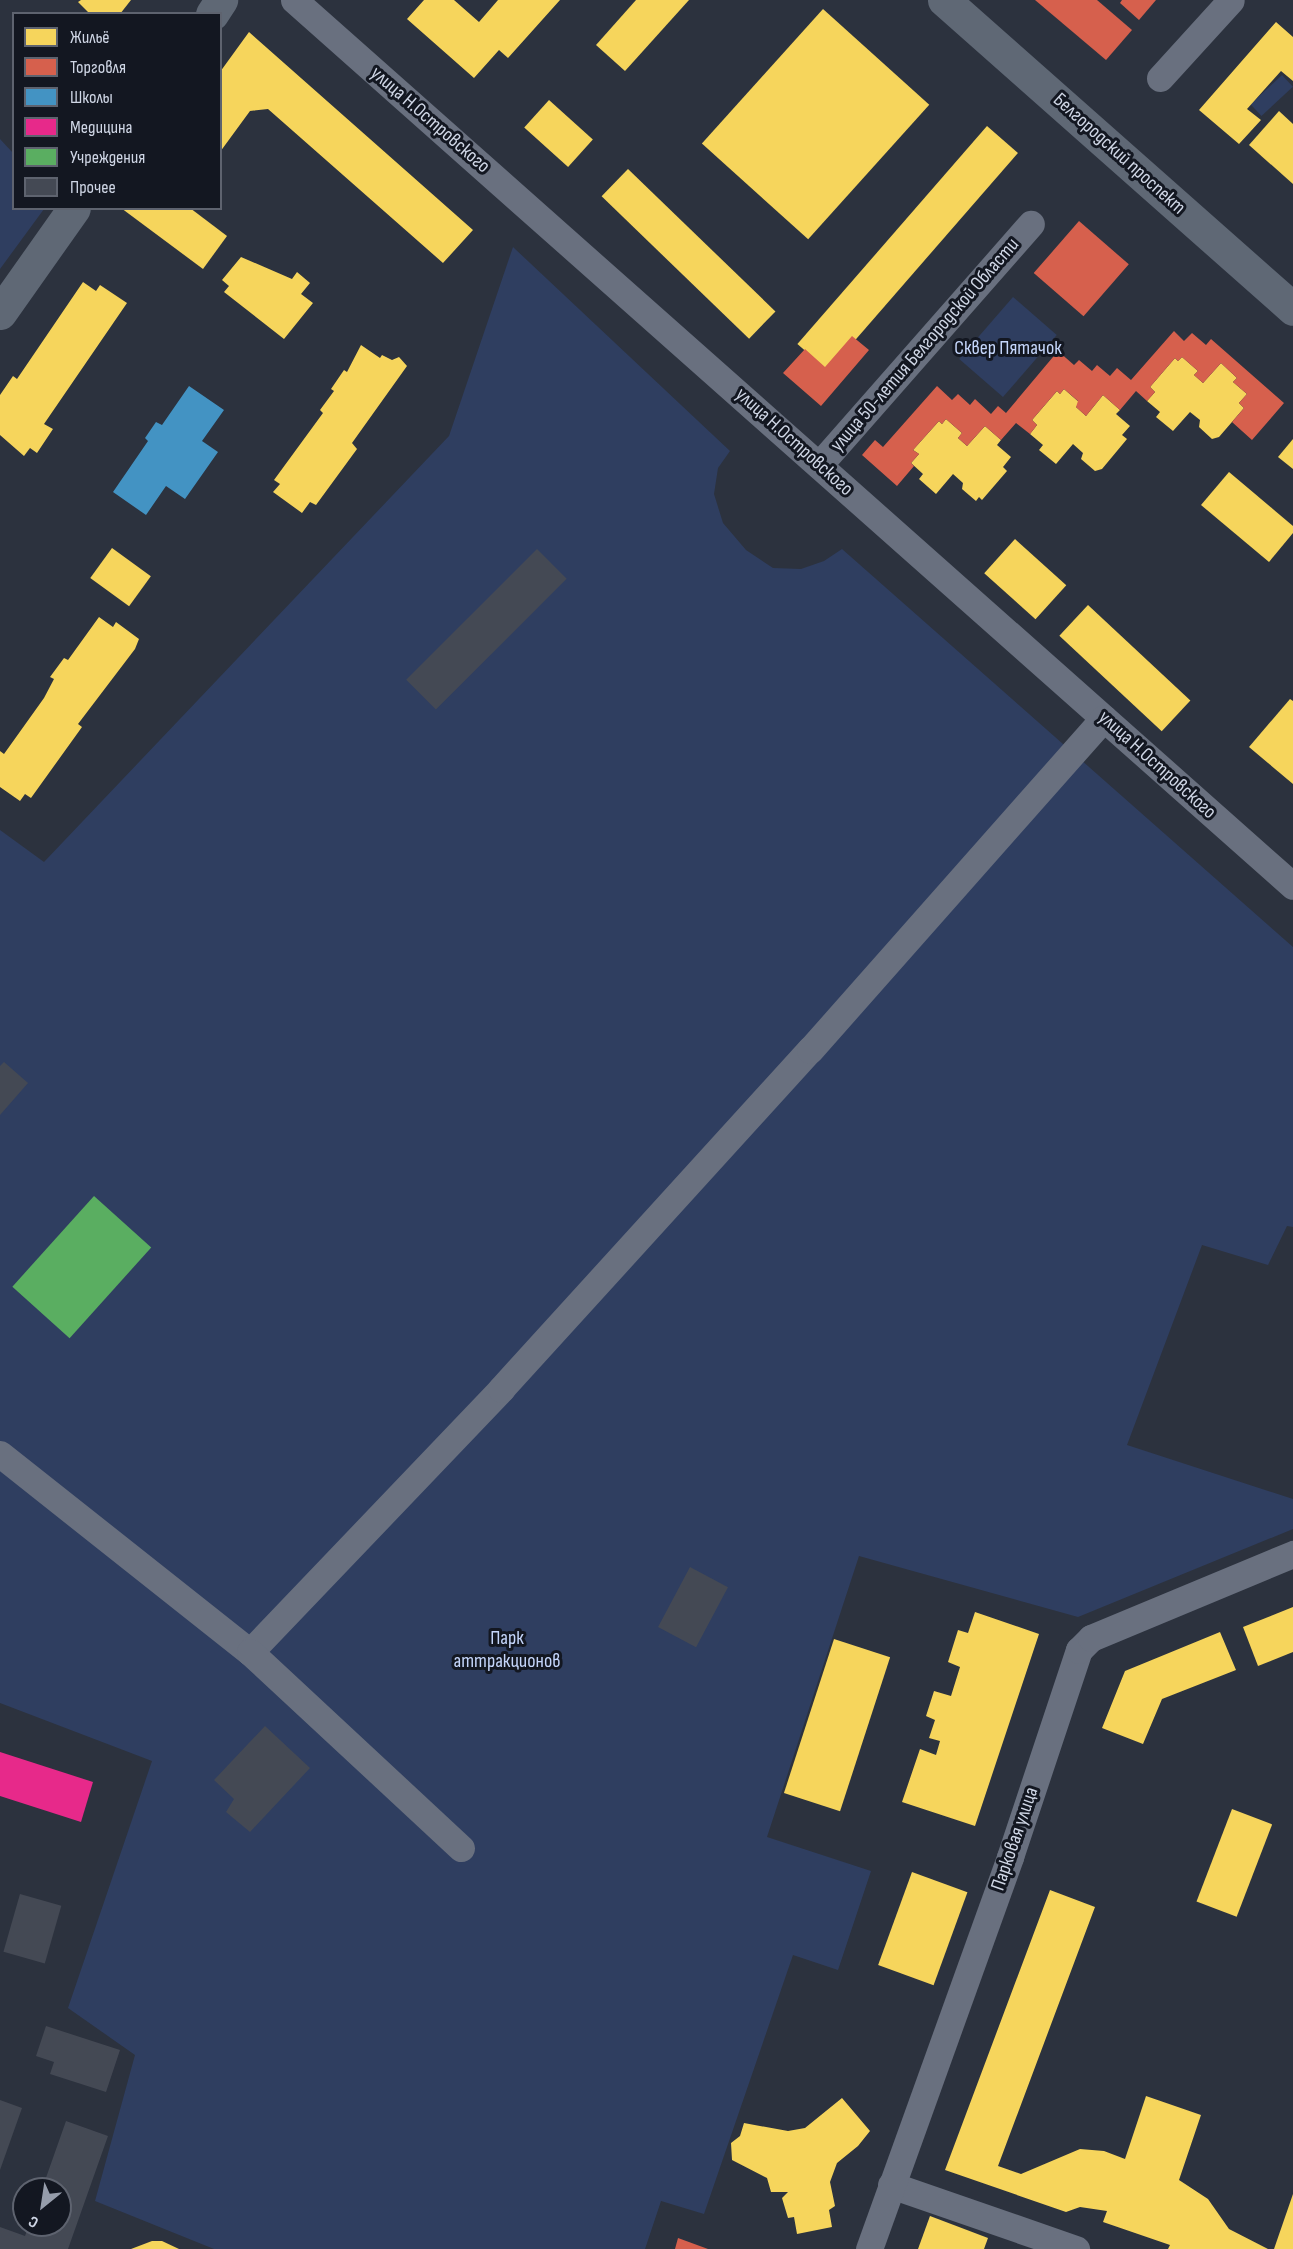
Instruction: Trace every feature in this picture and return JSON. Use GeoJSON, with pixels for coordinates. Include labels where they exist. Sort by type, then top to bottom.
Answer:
{"type":"FeatureCollection","features":[{"type":"Feature","properties":{"kind":"main road","name":"Белгородский проспект"},"geometry":{"type":"LineString","coordinates":[[944,0],[1293,309]]}},
{"type":"Feature","properties":{"kind":"main road"},"geometry":{"type":"LineString","coordinates":[[0,313],[73,210]]}},
{"type":"Feature","properties":{"kind":"street","name":"улица Н.Островского"},"geometry":{"type":"LineString","coordinates":[[294,0],[1293,886]]}},
{"type":"Feature","properties":{"kind":"street"},"geometry":{"type":"LineString","coordinates":[[1160,78],[1231,0]]}},
{"type":"Feature","properties":{"kind":"street","name":"улица 50-летия Белгородской Области"},"geometry":{"type":"LineString","coordinates":[[819,465],[1031,224]]}},
{"type":"Feature","properties":{"kind":"street"},"geometry":{"type":"LineString","coordinates":[[250,1652],[501,1389],[810,1050],[1104,718]]}},
{"type":"Feature","properties":{"kind":"street"},"geometry":{"type":"LineString","coordinates":[[0,1454],[250,1652],[461,1848]]}},
{"type":"Feature","properties":{"kind":"street","name":"Парковая улица"},"geometry":{"type":"LineString","coordinates":[[869,2249],[1083,1644],[1293,1554]]}},
{"type":"Feature","properties":{"kind":"street"},"geometry":{"type":"LineString","coordinates":[[891,2185],[1076,2249]]}},
{"type":"Feature","properties":{"kind":"green space"},"geometry":{"type":"Polygon","coordinates":[[[1282,75],[1293,87],[1261,116],[1251,104],[1282,75]]]}},
{"type":"Feature","properties":{"kind":"green space"},"geometry":{"type":"Polygon","coordinates":[[[0,139],[12,152],[12,210],[43,210],[0,269],[0,139]]]}},
{"type":"Feature","properties":{"kind":"green space","name":"Парк аттракционов"},"geometry":{"type":"Polygon","coordinates":[[[513,247],[730,451],[718,468],[714,494],[723,523],[746,550],[773,568],[801,569],[824,561],[842,549],[1293,947],[1293,1227],[1287,1226],[1268,1265],[1202,1245],[1127,1445],[1293,1499],[1293,1529],[1078,1617],[859,1556],[767,1837],[871,1871],[838,1970],[793,1955],[704,2214],[661,2201],[645,2249],[214,2249],[95,2201],[135,2055],[68,2008],[152,1761],[0,1703],[0,830],[44,862],[449,436],[513,247]]]}},
{"type":"Feature","properties":{"kind":"green space","name":"Сквер Пятачок"},"geometry":{"type":"Polygon","coordinates":[[[1013,297],[1057,335],[1003,397],[959,359],[1013,297]]]}},
{"type":"Feature","properties":{"kind":"building: Жильё"},"geometry":{"type":"Polygon","coordinates":[[[81,0],[131,0],[122,12],[88,12],[78,2],[81,0]]]}},
{"type":"Feature","properties":{"kind":"building: Жильё"},"geometry":{"type":"Polygon","coordinates":[[[424,0],[454,0],[479,22],[498,0],[560,0],[508,58],[499,50],[474,78],[407,19],[424,0]]]}},
{"type":"Feature","properties":{"kind":"building: Жильё"},"geometry":{"type":"Polygon","coordinates":[[[636,0],[689,0],[625,71],[596,45],[636,0]]]}},
{"type":"Feature","properties":{"kind":"building: Жильё"},"geometry":{"type":"Polygon","coordinates":[[[823,9],[929,105],[808,239],[702,144],[823,9]]]}},
{"type":"Feature","properties":{"kind":"building: Жильё"},"geometry":{"type":"Polygon","coordinates":[[[1276,22],[1293,37],[1293,81],[1281,71],[1247,109],[1261,120],[1239,144],[1199,110],[1276,22]]]}},
{"type":"Feature","properties":{"kind":"building: Жильё"},"geometry":{"type":"Polygon","coordinates":[[[249,32],[473,230],[443,263],[268,109],[250,111],[222,149],[222,69],[249,32]]]}},
{"type":"Feature","properties":{"kind":"building: Жильё"},"geometry":{"type":"Polygon","coordinates":[[[549,100],[593,139],[568,167],[524,127],[549,100]]]}},
{"type":"Feature","properties":{"kind":"building: Жильё"},"geometry":{"type":"Polygon","coordinates":[[[1279,111],[1293,124],[1293,184],[1249,145],[1279,111]]]}},
{"type":"Feature","properties":{"kind":"building: Жильё"},"geometry":{"type":"Polygon","coordinates":[[[987,126],[1018,153],[828,371],[797,344],[987,126]]]}},
{"type":"Feature","properties":{"kind":"building: Жильё"},"geometry":{"type":"Polygon","coordinates":[[[628,169],[775,311],[749,339],[602,196],[628,169]]]}},
{"type":"Feature","properties":{"kind":"building: Жильё"},"geometry":{"type":"Polygon","coordinates":[[[124,210],[193,210],[227,236],[203,269],[124,210]]]}},
{"type":"Feature","properties":{"kind":"building: Жильё"},"geometry":{"type":"Polygon","coordinates":[[[241,257],[292,279],[297,272],[310,283],[301,294],[313,303],[284,339],[224,292],[229,286],[222,280],[241,257]]]}},
{"type":"Feature","properties":{"kind":"building: Жильё"},"geometry":{"type":"Polygon","coordinates":[[[83,282],[96,291],[100,285],[127,303],[44,424],[53,429],[37,453],[30,448],[24,456],[0,435],[0,395],[13,376],[17,379],[83,282]]]}},
{"type":"Feature","properties":{"kind":"building: Жильё"},"geometry":{"type":"Polygon","coordinates":[[[361,345],[380,358],[382,355],[392,360],[399,357],[407,366],[352,443],[357,449],[316,505],[310,502],[302,513],[273,492],[280,484],[274,480],[323,413],[320,410],[334,391],[331,389],[344,370],[347,372],[361,345]]]}},
{"type":"Feature","properties":{"kind":"building: Жильё"},"geometry":{"type":"Polygon","coordinates":[[[1182,357],[1198,371],[1194,375],[1203,383],[1221,363],[1237,378],[1233,382],[1247,394],[1239,403],[1244,408],[1219,437],[1212,439],[1199,427],[1200,420],[1190,412],[1173,431],[1156,417],[1160,412],[1147,401],[1155,392],[1150,387],[1175,358],[1178,361],[1182,357]]]}},
{"type":"Feature","properties":{"kind":"building: Жильё"},"geometry":{"type":"Polygon","coordinates":[[[1064,389],[1080,403],[1076,407],[1086,416],[1103,395],[1120,410],[1116,414],[1130,426],[1122,435],[1127,439],[1102,469],[1095,471],[1081,459],[1083,453],[1073,444],[1056,464],[1039,450],[1043,445],[1030,434],[1037,425],[1032,420],[1057,391],[1060,394],[1064,389]]]}},
{"type":"Feature","properties":{"kind":"building: Жильё"},"geometry":{"type":"Polygon","coordinates":[[[946,419],[962,433],[958,438],[967,446],[985,426],[1001,440],[997,445],[1011,457],[1003,467],[1007,471],[982,500],[979,497],[976,501],[962,489],[963,483],[953,474],[936,494],[919,479],[923,474],[911,463],[919,454],[913,450],[939,421],[942,424],[946,419]]]}},
{"type":"Feature","properties":{"kind":"building: Жильё"},"geometry":{"type":"Polygon","coordinates":[[[1293,439],[1293,469],[1278,457],[1293,439]]]}},
{"type":"Feature","properties":{"kind":"building: Жильё"},"geometry":{"type":"Polygon","coordinates":[[[1229,472],[1293,526],[1293,533],[1269,562],[1201,505],[1229,472]]]}},
{"type":"Feature","properties":{"kind":"building: Жильё"},"geometry":{"type":"Polygon","coordinates":[[[1015,539],[1066,585],[1035,619],[984,573],[1015,539]]]}},
{"type":"Feature","properties":{"kind":"building: Жильё"},"geometry":{"type":"Polygon","coordinates":[[[112,548],[151,576],[129,606],[90,578],[112,548]]]}},
{"type":"Feature","properties":{"kind":"building: Жильё"},"geometry":{"type":"Polygon","coordinates":[[[1088,605],[1190,700],[1162,731],[1059,636],[1088,605]]]}},
{"type":"Feature","properties":{"kind":"building: Жильё"},"geometry":{"type":"Polygon","coordinates":[[[99,617],[113,627],[116,622],[139,639],[135,649],[78,724],[82,727],[31,798],[25,794],[20,801],[0,787],[0,751],[4,754],[44,698],[54,679],[50,677],[64,658],[68,660],[99,617]]]}},
{"type":"Feature","properties":{"kind":"building: Жильё"},"geometry":{"type":"Polygon","coordinates":[[[1290,699],[1293,701],[1293,784],[1249,747],[1290,699]]]}},
{"type":"Feature","properties":{"kind":"building: Жильё"},"geometry":{"type":"Polygon","coordinates":[[[1293,1607],[1293,1652],[1258,1666],[1243,1627],[1293,1607]]]}},
{"type":"Feature","properties":{"kind":"building: Жильё"},"geometry":{"type":"Polygon","coordinates":[[[975,1612],[1039,1634],[975,1826],[902,1802],[920,1749],[936,1755],[940,1741],[929,1738],[935,1720],[926,1716],[934,1691],[951,1696],[960,1667],[948,1662],[958,1630],[968,1633],[975,1612]]]}},
{"type":"Feature","properties":{"kind":"building: Жильё"},"geometry":{"type":"Polygon","coordinates":[[[1220,1632],[1236,1670],[1162,1699],[1143,1744],[1102,1728],[1125,1671],[1220,1632]]]}},
{"type":"Feature","properties":{"kind":"building: Жильё"},"geometry":{"type":"Polygon","coordinates":[[[834,1639],[890,1657],[840,1811],[784,1793],[834,1639]]]}},
{"type":"Feature","properties":{"kind":"building: Жильё"},"geometry":{"type":"Polygon","coordinates":[[[1232,1809],[1272,1824],[1237,1917],[1197,1901],[1232,1809]]]}},
{"type":"Feature","properties":{"kind":"building: Жильё"},"geometry":{"type":"Polygon","coordinates":[[[912,1872],[967,1892],[934,1985],[878,1965],[912,1872]]]}},
{"type":"Feature","properties":{"kind":"building: Жильё"},"geometry":{"type":"Polygon","coordinates":[[[1050,1890],[1095,1907],[998,2166],[1021,2174],[1080,2149],[1104,2151],[1125,2159],[1146,2096],[1201,2115],[1179,2180],[1208,2199],[1229,2229],[1268,2249],[1168,2249],[1170,2245],[1103,2222],[1107,2211],[1080,2207],[1066,2212],[945,2170],[1050,1890]]]}},
{"type":"Feature","properties":{"kind":"building: Жильё"},"geometry":{"type":"Polygon","coordinates":[[[842,2098],[870,2131],[858,2146],[837,2163],[830,2182],[835,2206],[829,2210],[832,2227],[797,2234],[794,2217],[788,2218],[782,2198],[788,2192],[771,2192],[767,2178],[732,2160],[731,2143],[740,2136],[744,2123],[788,2131],[805,2128],[842,2098]]]}},
{"type":"Feature","properties":{"kind":"building: Жильё"},"geometry":{"type":"Polygon","coordinates":[[[1293,2194],[1293,2249],[1274,2249],[1293,2194]]]}},
{"type":"Feature","properties":{"kind":"building: Жильё"},"geometry":{"type":"Polygon","coordinates":[[[930,2216],[988,2238],[984,2249],[918,2249],[930,2216]]]}},
{"type":"Feature","properties":{"kind":"building: Жильё"},"geometry":{"type":"Polygon","coordinates":[[[152,2241],[162,2241],[179,2249],[131,2249],[152,2241]]]}},
{"type":"Feature","properties":{"kind":"building: Торговля"},"geometry":{"type":"Polygon","coordinates":[[[1035,0],[1097,0],[1132,30],[1106,60],[1035,0]]]}},
{"type":"Feature","properties":{"kind":"building: Торговля"},"geometry":{"type":"Polygon","coordinates":[[[1122,0],[1156,0],[1139,20],[1120,3],[1122,0]]]}},
{"type":"Feature","properties":{"kind":"building: Торговля"},"geometry":{"type":"Polygon","coordinates":[[[1079,221],[1129,264],[1084,316],[1034,273],[1079,221]]]}},
{"type":"Feature","properties":{"kind":"building: Торговля"},"geometry":{"type":"Polygon","coordinates":[[[1174,331],[1184,341],[1192,333],[1206,345],[1211,339],[1284,403],[1252,440],[1232,422],[1244,408],[1239,403],[1247,394],[1233,382],[1237,378],[1221,363],[1203,383],[1194,375],[1198,371],[1182,357],[1178,361],[1175,358],[1150,387],[1155,392],[1147,401],[1136,391],[1120,410],[1103,395],[1086,416],[1076,407],[1078,401],[1064,389],[1060,394],[1057,391],[1032,420],[1037,425],[1030,434],[1016,423],[1001,440],[985,426],[967,446],[958,438],[962,433],[946,419],[942,424],[939,421],[913,450],[919,454],[911,463],[914,466],[897,486],[862,455],[875,440],[883,447],[937,386],[952,400],[958,394],[970,405],[975,399],[991,414],[998,406],[1006,413],[1058,351],[1074,365],[1079,360],[1092,371],[1097,365],[1110,376],[1117,368],[1131,380],[1174,331]]]}},
{"type":"Feature","properties":{"kind":"building: Торговля"},"geometry":{"type":"Polygon","coordinates":[[[852,336],[869,350],[821,406],[783,373],[805,349],[825,367],[852,336]]]}},
{"type":"Feature","properties":{"kind":"building: Торговля"},"geometry":{"type":"Polygon","coordinates":[[[678,2238],[708,2249],[675,2249],[678,2238]]]}},
{"type":"Feature","properties":{"kind":"building: Школы"},"geometry":{"type":"Polygon","coordinates":[[[189,386],[224,410],[202,441],[218,452],[185,499],[166,486],[146,515],[113,492],[148,441],[145,438],[156,422],[162,425],[189,386]]]}},
{"type":"Feature","properties":{"kind":"building: Медицина"},"geometry":{"type":"Polygon","coordinates":[[[0,1752],[93,1782],[81,1822],[0,1796],[0,1752]]]}},
{"type":"Feature","properties":{"kind":"building: Учреждения"},"geometry":{"type":"Polygon","coordinates":[[[94,1196],[151,1248],[70,1338],[12,1287],[94,1196]]]}},
{"type":"Feature","properties":{"kind":"building: Прочее"},"geometry":{"type":"Polygon","coordinates":[[[537,549],[567,579],[436,710],[406,680],[537,549]]]}},
{"type":"Feature","properties":{"kind":"building: Прочее"},"geometry":{"type":"Polygon","coordinates":[[[4,1062],[28,1083],[0,1115],[0,1066],[4,1062]]]}},
{"type":"Feature","properties":{"kind":"building: Прочее"},"geometry":{"type":"Polygon","coordinates":[[[690,1567],[728,1587],[696,1647],[658,1627],[690,1567]]]}},
{"type":"Feature","properties":{"kind":"building: Прочее"},"geometry":{"type":"Polygon","coordinates":[[[265,1726],[310,1768],[250,1832],[226,1812],[234,1799],[214,1780],[265,1726]]]}},
{"type":"Feature","properties":{"kind":"building: Прочее"},"geometry":{"type":"Polygon","coordinates":[[[20,1894],[61,1906],[45,1964],[3,1952],[20,1894]]]}},
{"type":"Feature","properties":{"kind":"building: Прочее"},"geometry":{"type":"Polygon","coordinates":[[[46,2026],[120,2050],[106,2092],[50,2074],[54,2062],[36,2056],[46,2026]]]}},
{"type":"Feature","properties":{"kind":"building: Прочее"},"geometry":{"type":"Polygon","coordinates":[[[0,2100],[22,2108],[0,2170],[0,2100]]]}},
{"type":"Feature","properties":{"kind":"building: Прочее"},"geometry":{"type":"Polygon","coordinates":[[[66,2121],[108,2136],[68,2249],[0,2249],[0,2227],[12,2231],[12,2237],[72,2237],[72,2177],[46,2177],[66,2121]]]}}]}
